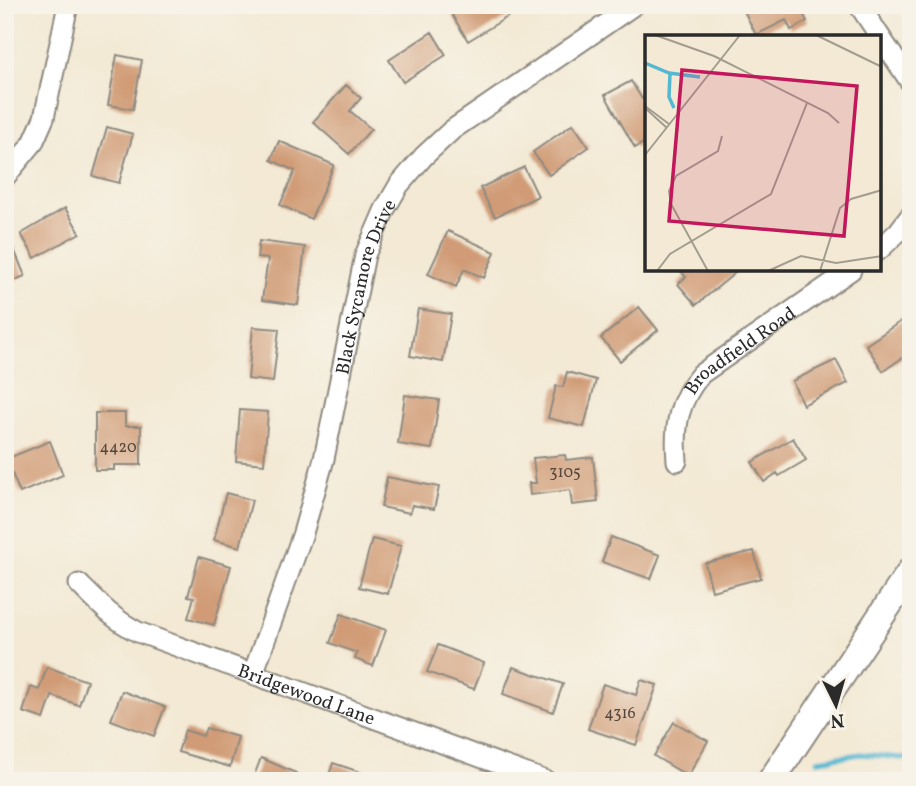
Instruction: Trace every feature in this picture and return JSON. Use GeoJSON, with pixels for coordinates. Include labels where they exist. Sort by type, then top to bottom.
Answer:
{"type":"FeatureCollection","features":[{"type":"Feature","properties":{"kind":"main road"},"geometry":{"type":"LineString","coordinates":[[771,781],[911,571]]}},
{"type":"Feature","properties":{"kind":"street"},"geometry":{"type":"LineString","coordinates":[[5,177],[33,143],[44,118],[68,5]]}},
{"type":"Feature","properties":{"kind":"street","name":"Black Sycamore Drive"},"geometry":{"type":"LineString","coordinates":[[253,674],[303,533],[324,459],[365,255],[384,209],[399,185],[424,156],[452,130],[634,5]]}},
{"type":"Feature","properties":{"kind":"street"},"geometry":{"type":"LineString","coordinates":[[859,5],[879,35]]}},
{"type":"Feature","properties":{"kind":"street"},"geometry":{"type":"LineString","coordinates":[[881,38],[911,83]]}},
{"type":"Feature","properties":{"kind":"street"},"geometry":{"type":"LineString","coordinates":[[881,248],[898,233],[911,215]]}},
{"type":"Feature","properties":{"kind":"street","name":"Broadfield Road"},"geometry":{"type":"LineString","coordinates":[[677,461],[675,433],[678,411],[701,374],[850,271]]}},
{"type":"Feature","properties":{"kind":"street","name":"Bridgewood Lane"},"geometry":{"type":"LineString","coordinates":[[79,584],[118,622],[138,632],[546,781]]}},
{"type":"Feature","properties":{"kind":"building"},"geometry":{"type":"Polygon","coordinates":[[[456,5],[503,5],[509,16],[468,41],[449,10],[456,5]]]}},
{"type":"Feature","properties":{"kind":"building"},"geometry":{"type":"Polygon","coordinates":[[[741,5],[799,5],[807,21],[791,30],[786,20],[756,35],[741,5]]]}},
{"type":"Feature","properties":{"kind":"building"},"geometry":{"type":"Polygon","coordinates":[[[432,32],[446,55],[403,82],[389,60],[432,32]]]}},
{"type":"Feature","properties":{"kind":"building"},"geometry":{"type":"Polygon","coordinates":[[[117,55],[142,60],[133,109],[108,105],[117,55]]]}},
{"type":"Feature","properties":{"kind":"building"},"geometry":{"type":"Polygon","coordinates":[[[631,81],[642,99],[645,98],[645,142],[635,148],[605,95],[631,81]]]}},
{"type":"Feature","properties":{"kind":"building"},"geometry":{"type":"Polygon","coordinates":[[[346,85],[361,98],[350,111],[371,129],[349,154],[313,122],[346,85]]]}},
{"type":"Feature","properties":{"kind":"building"},"geometry":{"type":"Polygon","coordinates":[[[573,124],[589,147],[549,175],[533,152],[573,124]]]}},
{"type":"Feature","properties":{"kind":"building"},"geometry":{"type":"Polygon","coordinates":[[[107,127],[133,134],[119,183],[93,176],[107,127]]]}},
{"type":"Feature","properties":{"kind":"building"},"geometry":{"type":"Polygon","coordinates":[[[279,141],[334,165],[311,219],[280,205],[295,171],[271,160],[279,141]]]}},
{"type":"Feature","properties":{"kind":"building"},"geometry":{"type":"Polygon","coordinates":[[[524,167],[538,196],[495,217],[480,188],[524,167]]]}},
{"type":"Feature","properties":{"kind":"building"},"geometry":{"type":"Polygon","coordinates":[[[65,208],[80,233],[35,258],[21,234],[65,208]]]}},
{"type":"Feature","properties":{"kind":"building"},"geometry":{"type":"Polygon","coordinates":[[[448,231],[495,252],[484,278],[464,269],[456,287],[428,274],[448,231]]]}},
{"type":"Feature","properties":{"kind":"building"},"geometry":{"type":"Polygon","coordinates":[[[259,241],[305,247],[298,305],[262,300],[268,259],[257,258],[259,241]]]}},
{"type":"Feature","properties":{"kind":"building"},"geometry":{"type":"Polygon","coordinates":[[[13,247],[25,276],[5,284],[5,251],[13,247]]]}},
{"type":"Feature","properties":{"kind":"building"},"geometry":{"type":"Polygon","coordinates":[[[681,271],[735,273],[696,305],[678,284],[686,277],[681,271]]]}},
{"type":"Feature","properties":{"kind":"building"},"geometry":{"type":"Polygon","coordinates":[[[639,307],[658,330],[620,361],[601,338],[639,307]]]}},
{"type":"Feature","properties":{"kind":"building"},"geometry":{"type":"Polygon","coordinates":[[[418,309],[451,314],[443,362],[410,356],[418,309]]]}},
{"type":"Feature","properties":{"kind":"building"},"geometry":{"type":"Polygon","coordinates":[[[904,319],[911,328],[911,352],[883,371],[866,345],[904,319]]]}},
{"type":"Feature","properties":{"kind":"building"},"geometry":{"type":"Polygon","coordinates":[[[253,327],[279,329],[273,382],[248,379],[253,327]]]}},
{"type":"Feature","properties":{"kind":"building"},"geometry":{"type":"Polygon","coordinates":[[[836,360],[848,383],[803,405],[792,381],[836,360]]]}},
{"type":"Feature","properties":{"kind":"building"},"geometry":{"type":"Polygon","coordinates":[[[567,372],[596,380],[584,427],[548,418],[556,386],[563,387],[567,372]]]}},
{"type":"Feature","properties":{"kind":"building"},"geometry":{"type":"Polygon","coordinates":[[[405,395],[439,400],[432,449],[398,444],[405,395]]]}},
{"type":"Feature","properties":{"kind":"building"},"geometry":{"type":"Polygon","coordinates":[[[240,410],[268,412],[264,464],[236,461],[240,410]]]}},
{"type":"Feature","properties":{"kind":"building"},"geometry":{"type":"Polygon","coordinates":[[[95,413],[125,413],[125,426],[141,426],[141,465],[114,465],[114,470],[95,470],[95,413]]]}},
{"type":"Feature","properties":{"kind":"building"},"geometry":{"type":"Polygon","coordinates":[[[793,438],[806,460],[764,482],[752,462],[793,438]]]}},
{"type":"Feature","properties":{"kind":"building"},"geometry":{"type":"Polygon","coordinates":[[[50,441],[63,475],[20,493],[6,459],[50,441]]]}},
{"type":"Feature","properties":{"kind":"building"},"geometry":{"type":"Polygon","coordinates":[[[565,455],[566,460],[593,457],[598,502],[572,505],[570,490],[530,495],[529,483],[536,483],[533,458],[565,455]]]}},
{"type":"Feature","properties":{"kind":"building"},"geometry":{"type":"Polygon","coordinates":[[[387,477],[439,487],[434,509],[412,505],[410,513],[381,507],[387,477]]]}},
{"type":"Feature","properties":{"kind":"building"},"geometry":{"type":"Polygon","coordinates":[[[226,493],[252,500],[240,547],[214,540],[226,493]]]}},
{"type":"Feature","properties":{"kind":"building"},"geometry":{"type":"Polygon","coordinates":[[[611,537],[660,555],[651,579],[602,562],[611,537]]]}},
{"type":"Feature","properties":{"kind":"building"},"geometry":{"type":"Polygon","coordinates":[[[372,539],[401,546],[388,594],[359,587],[372,539]]]}},
{"type":"Feature","properties":{"kind":"building"},"geometry":{"type":"Polygon","coordinates":[[[754,551],[761,578],[712,591],[705,563],[754,551]]]}},
{"type":"Feature","properties":{"kind":"building"},"geometry":{"type":"Polygon","coordinates":[[[199,557],[231,566],[214,625],[188,618],[194,597],[188,596],[199,557]]]}},
{"type":"Feature","properties":{"kind":"building"},"geometry":{"type":"Polygon","coordinates":[[[341,614],[386,630],[373,666],[355,659],[357,653],[330,643],[341,614]]]}},
{"type":"Feature","properties":{"kind":"building"},"geometry":{"type":"Polygon","coordinates":[[[438,645],[484,663],[474,689],[427,672],[438,645]]]}},
{"type":"Feature","properties":{"kind":"building"},"geometry":{"type":"Polygon","coordinates":[[[47,667],[87,681],[79,705],[52,696],[44,719],[23,712],[31,687],[39,690],[47,667]]]}},
{"type":"Feature","properties":{"kind":"building"},"geometry":{"type":"Polygon","coordinates":[[[513,667],[563,684],[553,712],[503,694],[513,667]]]}},
{"type":"Feature","properties":{"kind":"building"},"geometry":{"type":"Polygon","coordinates":[[[641,680],[657,685],[636,745],[588,729],[603,684],[636,695],[641,680]]]}},
{"type":"Feature","properties":{"kind":"building"},"geometry":{"type":"Polygon","coordinates":[[[122,691],[165,707],[154,736],[111,720],[122,691]]]}},
{"type":"Feature","properties":{"kind":"building"},"geometry":{"type":"Polygon","coordinates":[[[674,722],[708,741],[688,776],[654,756],[674,722]]]}},
{"type":"Feature","properties":{"kind":"building"},"geometry":{"type":"Polygon","coordinates":[[[206,728],[238,737],[230,767],[178,752],[185,730],[203,736],[206,728]]]}},
{"type":"Feature","properties":{"kind":"building"},"geometry":{"type":"Polygon","coordinates":[[[261,758],[296,773],[293,781],[252,781],[261,758]]]}},
{"type":"Feature","properties":{"kind":"building"},"geometry":{"type":"Polygon","coordinates":[[[333,763],[384,780],[384,781],[327,781],[333,763]]]}},
{"type":"Feature","properties":{"kind":"waterway"},"geometry":{"type":"LineString","coordinates":[[818,760],[861,754],[911,759]]}}]}
